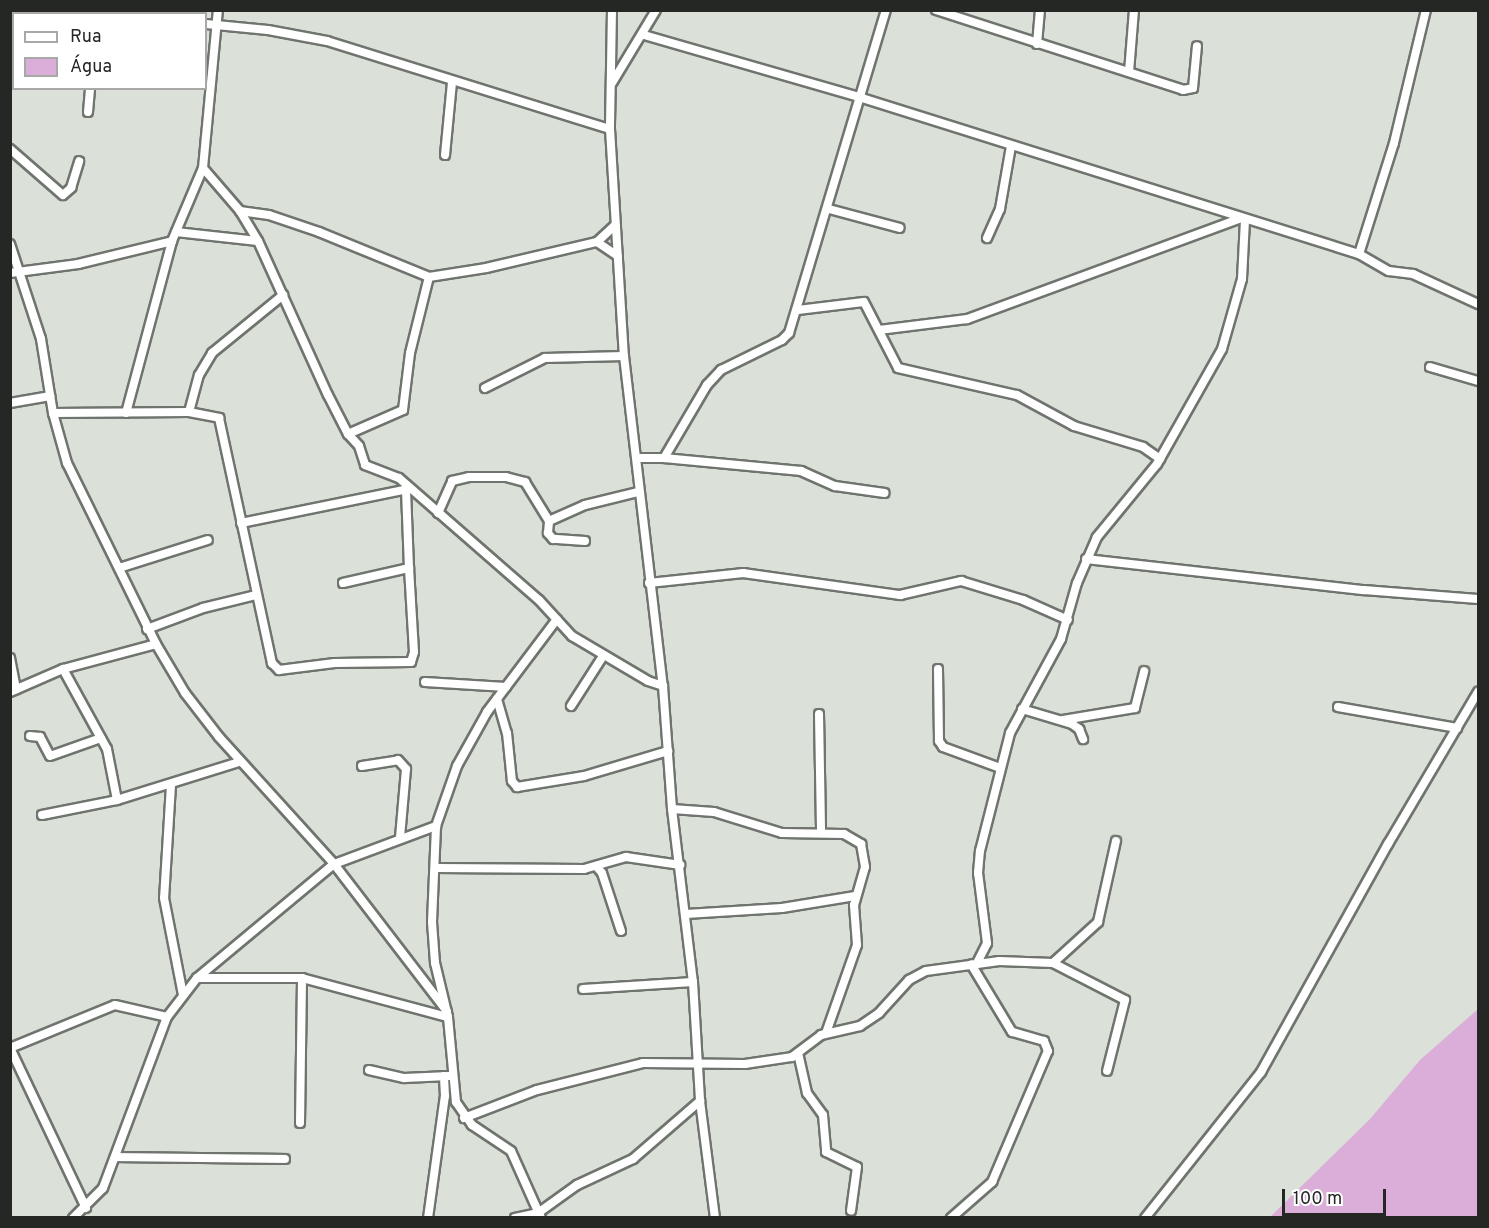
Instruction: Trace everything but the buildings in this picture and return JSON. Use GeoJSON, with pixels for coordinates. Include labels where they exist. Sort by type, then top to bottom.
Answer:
{"type":"FeatureCollection","features":[{"type":"Feature","properties":{"kind":"street"},"geometry":{"type":"LineString","coordinates":[[126,413],[172,241],[204,168],[218,10]]}},
{"type":"Feature","properties":{"kind":"street"},"geometry":{"type":"LineString","coordinates":[[612,10],[610,129],[624,356],[637,458],[638,492],[663,686],[672,809],[693,982],[700,1101],[715,1218]]}},
{"type":"Feature","properties":{"kind":"street"},"geometry":{"type":"LineString","coordinates":[[611,84],[644,35],[656,10]]}},
{"type":"Feature","properties":{"kind":"street"},"geometry":{"type":"LineString","coordinates":[[664,458],[708,385],[734,362],[782,340],[798,310],[862,98],[885,10]]}},
{"type":"Feature","properties":{"kind":"street"},"geometry":{"type":"LineString","coordinates":[[936,10],[1037,44],[1190,90],[1197,46]]}},
{"type":"Feature","properties":{"kind":"street"},"geometry":{"type":"LineString","coordinates":[[1037,44],[1040,10]]}},
{"type":"Feature","properties":{"kind":"street"},"geometry":{"type":"LineString","coordinates":[[1129,72],[1134,10]]}},
{"type":"Feature","properties":{"kind":"street"},"geometry":{"type":"LineString","coordinates":[[1359,254],[1394,143],[1426,10]]}},
{"type":"Feature","properties":{"kind":"street"},"geometry":{"type":"LineString","coordinates":[[207,24],[327,41],[452,82],[610,129]]}},
{"type":"Feature","properties":{"kind":"street"},"geometry":{"type":"LineString","coordinates":[[644,35],[862,98],[1359,254],[1389,271],[1413,274],[1479,304]]}},
{"type":"Feature","properties":{"kind":"street"},"geometry":{"type":"LineString","coordinates":[[445,155],[452,82]]}},
{"type":"Feature","properties":{"kind":"street"},"geometry":{"type":"LineString","coordinates":[[88,112],[90,90]]}},
{"type":"Feature","properties":{"kind":"street"},"geometry":{"type":"LineString","coordinates":[[987,238],[1000,209],[1011,146]]}},
{"type":"Feature","properties":{"kind":"street"},"geometry":{"type":"LineString","coordinates":[[10,149],[63,195],[71,188],[79,161]]}},
{"type":"Feature","properties":{"kind":"street"},"geometry":{"type":"LineString","coordinates":[[204,168],[240,211],[258,241],[348,434],[358,446],[369,470],[394,474],[407,489],[438,513],[572,636],[603,656],[663,686]]}},
{"type":"Feature","properties":{"kind":"street"},"geometry":{"type":"LineString","coordinates":[[829,209],[900,228]]}},
{"type":"Feature","properties":{"kind":"street"},"geometry":{"type":"LineString","coordinates":[[240,211],[268,215],[319,232],[429,277],[474,270],[597,242],[615,225]]}},
{"type":"Feature","properties":{"kind":"street"},"geometry":{"type":"LineString","coordinates":[[879,330],[968,319],[1243,219]]}},
{"type":"Feature","properties":{"kind":"street"},"geometry":{"type":"LineString","coordinates":[[974,964],[987,943],[978,873],[980,851],[1000,768],[1022,709],[1068,620],[1086,559],[1097,537],[1160,459],[1222,349],[1242,279],[1243,219]]}},
{"type":"Feature","properties":{"kind":"street"},"geometry":{"type":"LineString","coordinates":[[176,232],[258,241]]}},
{"type":"Feature","properties":{"kind":"street"},"geometry":{"type":"LineString","coordinates":[[10,273],[78,264],[172,241]]}},
{"type":"Feature","properties":{"kind":"street"},"geometry":{"type":"LineString","coordinates":[[597,242],[618,256]]}},
{"type":"Feature","properties":{"kind":"street"},"geometry":{"type":"LineString","coordinates":[[10,244],[41,339],[53,413],[67,464],[147,629],[185,693],[239,762],[334,864],[447,1014]]}},
{"type":"Feature","properties":{"kind":"street"},"geometry":{"type":"LineString","coordinates":[[348,434],[403,410],[410,353],[429,277]]}},
{"type":"Feature","properties":{"kind":"street"},"geometry":{"type":"LineString","coordinates":[[189,412],[199,375],[212,353],[283,295]]}},
{"type":"Feature","properties":{"kind":"street"},"geometry":{"type":"LineString","coordinates":[[798,310],[864,302],[898,368],[1017,395],[1074,426],[1143,447],[1160,459]]}},
{"type":"Feature","properties":{"kind":"street"},"geometry":{"type":"LineString","coordinates":[[485,388],[545,358],[624,356]]}},
{"type":"Feature","properties":{"kind":"street"},"geometry":{"type":"LineString","coordinates":[[1430,367],[1479,381]]}},
{"type":"Feature","properties":{"kind":"street"},"geometry":{"type":"LineString","coordinates":[[10,403],[50,396]]}},
{"type":"Feature","properties":{"kind":"street"},"geometry":{"type":"LineString","coordinates":[[53,413],[189,412],[214,414],[223,425],[256,595],[272,663],[279,670],[336,663],[407,663],[414,652],[407,489]]}},
{"type":"Feature","properties":{"kind":"street"},"geometry":{"type":"LineString","coordinates":[[637,458],[664,458],[801,471],[835,486],[885,493]]}},
{"type":"Feature","properties":{"kind":"street"},"geometry":{"type":"LineString","coordinates":[[438,513],[452,482],[469,477],[506,477],[525,482],[549,520],[548,533],[553,539],[585,541]]}},
{"type":"Feature","properties":{"kind":"street"},"geometry":{"type":"LineString","coordinates":[[241,523],[407,489]]}},
{"type":"Feature","properties":{"kind":"street"},"geometry":{"type":"LineString","coordinates":[[549,520],[585,505],[638,492]]}},
{"type":"Feature","properties":{"kind":"street"},"geometry":{"type":"LineString","coordinates":[[119,568],[208,540]]}},
{"type":"Feature","properties":{"kind":"street"},"geometry":{"type":"LineString","coordinates":[[1086,559],[1479,599]]}},
{"type":"Feature","properties":{"kind":"street"},"geometry":{"type":"LineString","coordinates":[[343,583],[409,568]]}},
{"type":"Feature","properties":{"kind":"street"},"geometry":{"type":"LineString","coordinates":[[649,583],[743,573],[900,595],[961,581],[1023,600],[1068,620]]}},
{"type":"Feature","properties":{"kind":"street"},"geometry":{"type":"LineString","coordinates":[[147,629],[203,608],[256,595]]}},
{"type":"Feature","properties":{"kind":"street"},"geometry":{"type":"LineString","coordinates":[[428,1218],[448,1076],[447,1014],[432,938],[436,826],[464,750],[497,699],[556,619]]}},
{"type":"Feature","properties":{"kind":"street"},"geometry":{"type":"LineString","coordinates":[[10,658],[13,690],[63,669],[156,644]]}},
{"type":"Feature","properties":{"kind":"street"},"geometry":{"type":"LineString","coordinates":[[572,706],[603,656]]}},
{"type":"Feature","properties":{"kind":"street"},"geometry":{"type":"LineString","coordinates":[[63,669],[109,757],[117,800]]}},
{"type":"Feature","properties":{"kind":"street"},"geometry":{"type":"LineString","coordinates":[[938,669],[939,741],[943,747],[1000,768]]}},
{"type":"Feature","properties":{"kind":"street"},"geometry":{"type":"LineString","coordinates":[[1063,720],[1135,708],[1144,671]]}},
{"type":"Feature","properties":{"kind":"street"},"geometry":{"type":"LineString","coordinates":[[425,682],[506,687]]}},
{"type":"Feature","properties":{"kind":"street"},"geometry":{"type":"LineString","coordinates":[[1145,1218],[1261,1072],[1479,692]]}},
{"type":"Feature","properties":{"kind":"street"},"geometry":{"type":"LineString","coordinates":[[497,699],[507,733],[512,781],[518,787],[584,776],[668,752]]}},
{"type":"Feature","properties":{"kind":"street"},"geometry":{"type":"LineString","coordinates":[[1338,707],[1457,728]]}},
{"type":"Feature","properties":{"kind":"street"},"geometry":{"type":"LineString","coordinates":[[1022,709],[1063,720],[1079,729],[1083,739]]}},
{"type":"Feature","properties":{"kind":"street"},"geometry":{"type":"LineString","coordinates":[[819,714],[821,833]]}},
{"type":"Feature","properties":{"kind":"street"},"geometry":{"type":"LineString","coordinates":[[30,736],[40,738],[50,756],[101,738]]}},
{"type":"Feature","properties":{"kind":"street"},"geometry":{"type":"LineString","coordinates":[[362,766],[398,760],[406,769],[400,837]]}},
{"type":"Feature","properties":{"kind":"street"},"geometry":{"type":"LineString","coordinates":[[42,815],[117,800],[239,762]]}},
{"type":"Feature","properties":{"kind":"street"},"geometry":{"type":"LineString","coordinates":[[171,785],[164,898],[183,995]]}},
{"type":"Feature","properties":{"kind":"street"},"geometry":{"type":"LineString","coordinates":[[672,809],[714,812],[782,833],[844,834],[861,844],[866,867],[855,896],[857,945],[826,1033]]}},
{"type":"Feature","properties":{"kind":"street"},"geometry":{"type":"LineString","coordinates":[[73,1218],[86,1208],[103,1188],[117,1157],[167,1017],[197,978],[334,864],[400,837],[436,826]]}},
{"type":"Feature","properties":{"kind":"street"},"geometry":{"type":"LineString","coordinates":[[1053,963],[1098,922],[1116,841]]}},
{"type":"Feature","properties":{"kind":"street"},"geometry":{"type":"LineString","coordinates":[[436,868],[530,871],[596,866],[626,857],[680,865]]}},
{"type":"Feature","properties":{"kind":"street"},"geometry":{"type":"LineString","coordinates":[[596,866],[621,931]]}},
{"type":"Feature","properties":{"kind":"street"},"geometry":{"type":"LineString","coordinates":[[686,914],[802,906],[855,896]]}},
{"type":"Feature","properties":{"kind":"street"},"geometry":{"type":"LineString","coordinates":[[464,1118],[537,1090],[637,1065],[664,1061],[698,1066],[764,1062],[798,1053],[826,1033],[860,1026],[879,1012],[916,974],[974,964],[1053,963],[1125,1000],[1107,1071]]}},
{"type":"Feature","properties":{"kind":"street"},"geometry":{"type":"LineString","coordinates":[[951,1218],[992,1182],[1048,1051],[1044,1041],[1012,1032],[974,964]]}},
{"type":"Feature","properties":{"kind":"street"},"geometry":{"type":"LineString","coordinates":[[197,978],[302,978],[447,1014]]}},
{"type":"Feature","properties":{"kind":"street"},"geometry":{"type":"LineString","coordinates":[[300,1123],[302,978]]}},
{"type":"Feature","properties":{"kind":"street"},"geometry":{"type":"LineString","coordinates":[[582,989],[693,982]]}},
{"type":"Feature","properties":{"kind":"street"},"geometry":{"type":"LineString","coordinates":[[86,1208],[10,1048],[115,1005],[167,1017]]}},
{"type":"Feature","properties":{"kind":"street"},"geometry":{"type":"LineString","coordinates":[[798,1053],[807,1092],[823,1115],[826,1152],[857,1167],[851,1211]]}},
{"type":"Feature","properties":{"kind":"street"},"geometry":{"type":"LineString","coordinates":[[369,1070],[405,1078],[448,1076]]}},
{"type":"Feature","properties":{"kind":"street"},"geometry":{"type":"LineString","coordinates":[[448,1076],[453,1095],[464,1118],[512,1151],[540,1215]]}},
{"type":"Feature","properties":{"kind":"street"},"geometry":{"type":"LineString","coordinates":[[515,1218],[540,1215],[577,1185],[633,1159],[700,1101]]}},
{"type":"Feature","properties":{"kind":"street"},"geometry":{"type":"LineString","coordinates":[[117,1157],[285,1159]]}},
{"type":"Feature","properties":{"kind":"water"},"geometry":{"type":"Polygon","coordinates":[[[1478,1009],[1478,1217],[1270,1217],[1370,1119],[1420,1060],[1478,1009]]]}}]}
